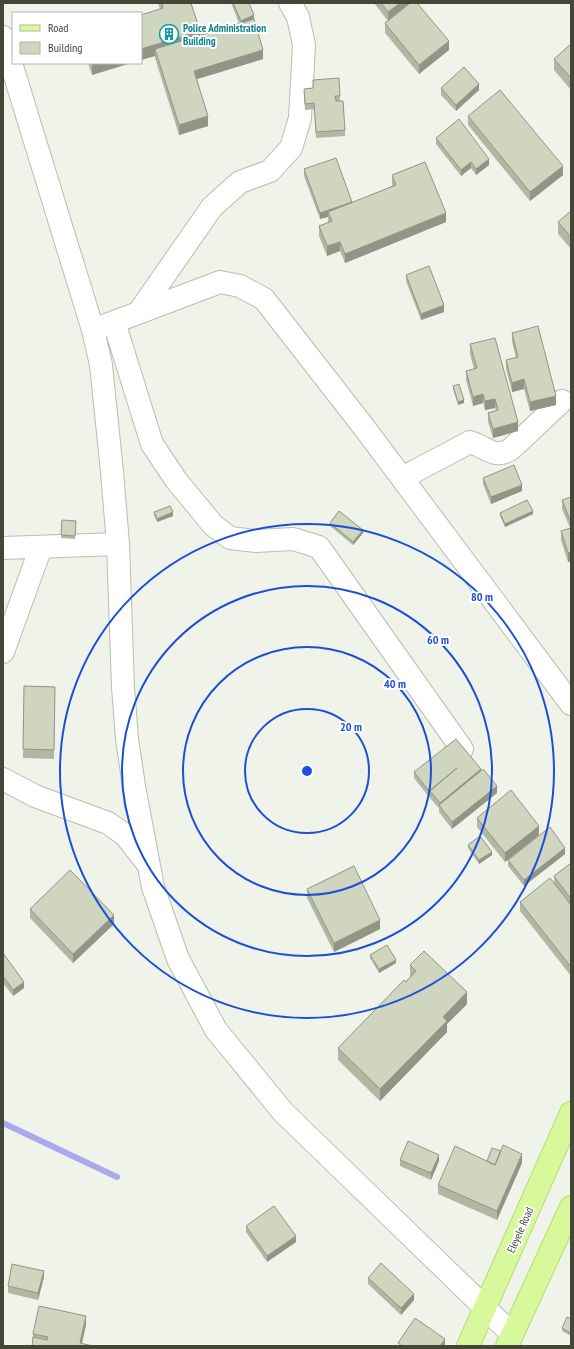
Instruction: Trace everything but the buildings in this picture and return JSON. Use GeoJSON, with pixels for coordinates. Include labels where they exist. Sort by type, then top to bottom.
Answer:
{"type":"FeatureCollection","features":[{"type":"Feature","properties":{"kind":"main road","name":"Eleyele Road"},"geometry":{"type":"LineString","coordinates":[[468,1346],[571,1113]]}},
{"type":"Feature","properties":{"kind":"main road"},"geometry":{"type":"LineString","coordinates":[[510,1340],[571,1207]]}},
{"type":"Feature","properties":{"kind":"street"},"geometry":{"type":"LineString","coordinates":[[139,312],[212,207],[240,182],[270,171],[291,148],[300,118],[304,45],[298,17],[290,3]]}},
{"type":"Feature","properties":{"kind":"street"},"geometry":{"type":"LineString","coordinates":[[3,37],[93,330],[101,365],[118,544],[123,687],[127,739],[134,786],[158,904],[178,959],[216,1030],[283,1112],[485,1310],[510,1340]]}},
{"type":"Feature","properties":{"kind":"street"},"geometry":{"type":"LineString","coordinates":[[93,330],[220,282],[240,286],[264,298],[402,478],[571,703]]}},
{"type":"Feature","properties":{"kind":"street"},"geometry":{"type":"LineString","coordinates":[[114,322],[152,444],[176,480],[213,524],[230,538],[256,541],[293,539],[319,547],[462,749]]}},
{"type":"Feature","properties":{"kind":"street"},"geometry":{"type":"LineString","coordinates":[[402,478],[470,442],[481,445],[492,453],[503,454],[512,449],[562,400]]}},
{"type":"Feature","properties":{"kind":"street"},"geometry":{"type":"LineString","coordinates":[[3,548],[118,544]]}},
{"type":"Feature","properties":{"kind":"street"},"geometry":{"type":"LineString","coordinates":[[3,652],[7,626],[40,547]]}},
{"type":"Feature","properties":{"kind":"street"},"geometry":{"type":"LineString","coordinates":[[3,779],[35,796],[108,824],[125,835],[149,865]]}},
{"type":"Feature","properties":{"kind":"waterway"},"geometry":{"type":"LineString","coordinates":[[3,1123],[117,1177]]}},
{"type":"Feature","properties":{"kind":"place","name":"Police Administration Building"},"geometry":{"type":"Point","coordinates":[169,34]}}]}
